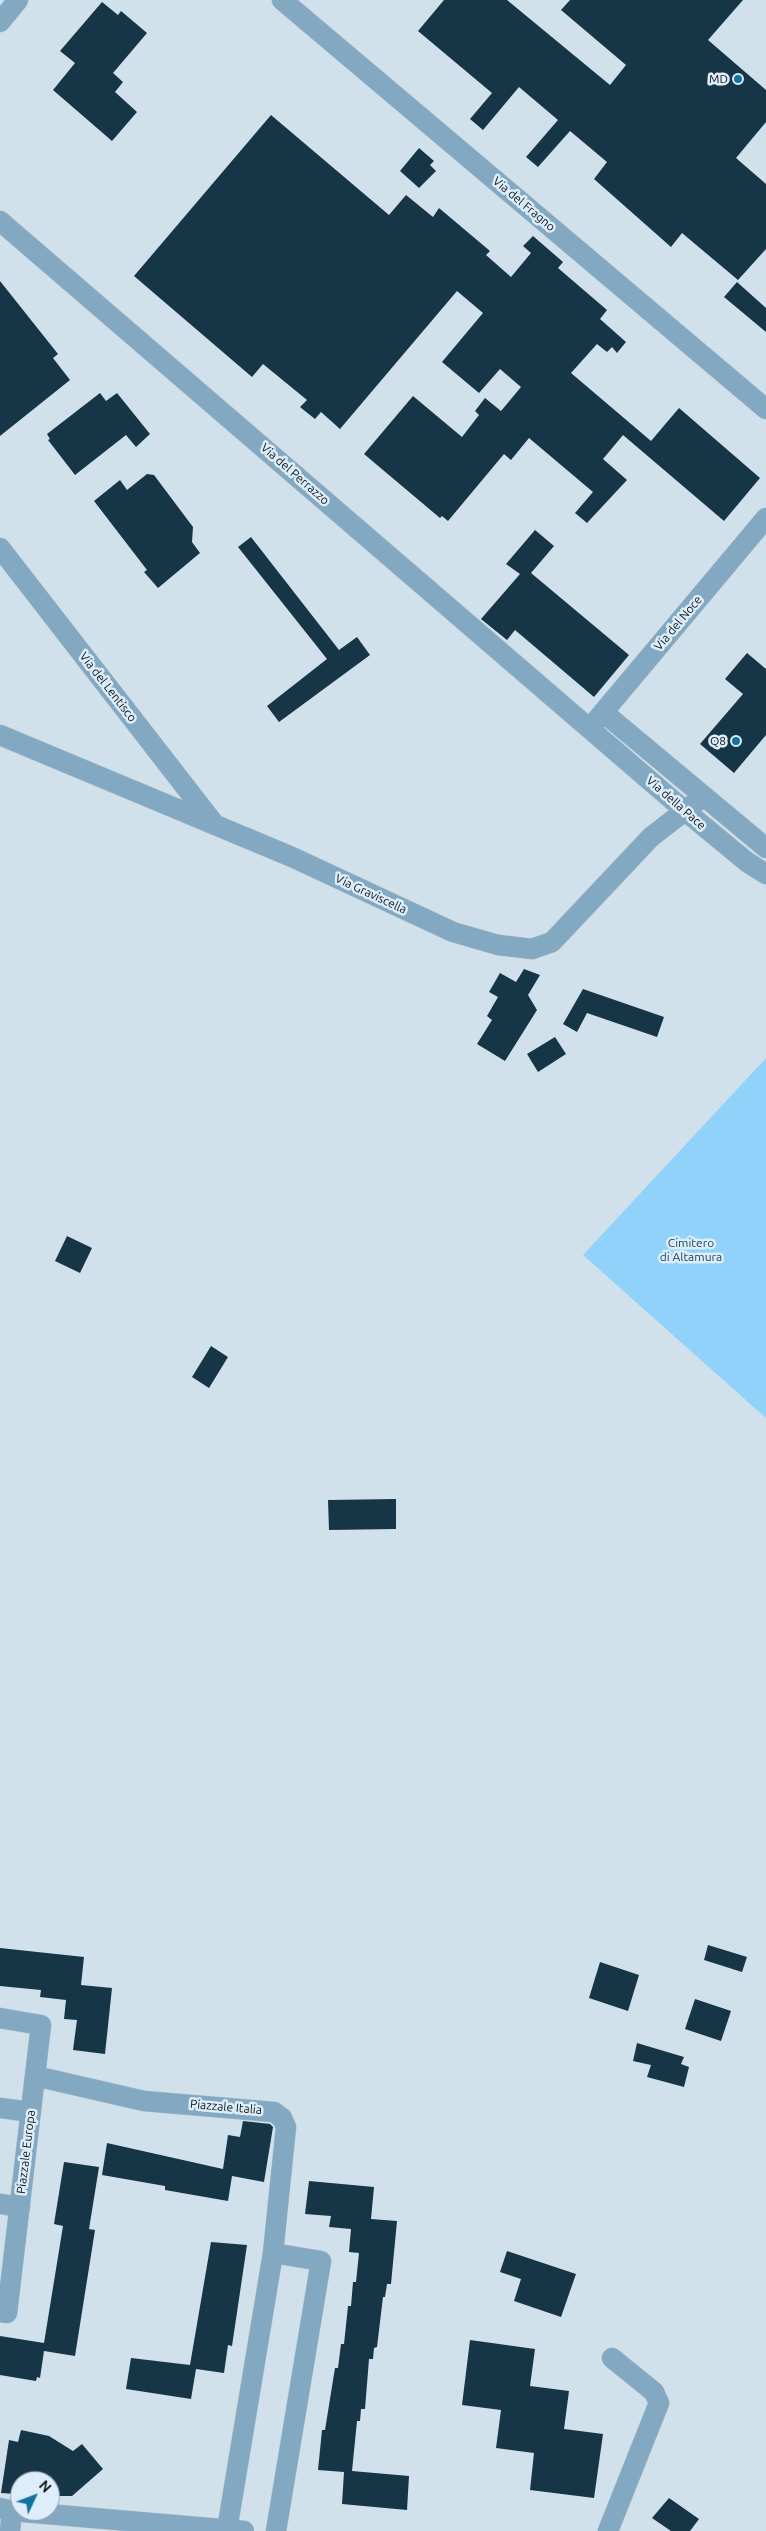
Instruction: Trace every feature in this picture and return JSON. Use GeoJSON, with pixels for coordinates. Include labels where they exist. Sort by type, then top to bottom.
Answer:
{"type":"FeatureCollection","features":[{"type":"Feature","properties":{"kind":"street"},"geometry":{"type":"LineString","coordinates":[[0,22],[18,0]]}},
{"type":"Feature","properties":{"kind":"street","name":"Via del Fragno"},"geometry":{"type":"LineString","coordinates":[[282,0],[766,409]]}},
{"type":"Feature","properties":{"kind":"street","name":"Via del Perrazzo"},"geometry":{"type":"LineString","coordinates":[[0,221],[590,728]]}},
{"type":"Feature","properties":{"kind":"street","name":"Via del Noce"},"geometry":{"type":"LineString","coordinates":[[590,728],[766,518]]}},
{"type":"Feature","properties":{"kind":"street","name":"Via del Lentisco"},"geometry":{"type":"LineString","coordinates":[[0,548],[216,826]]}},
{"type":"Feature","properties":{"kind":"street","name":"Via della Pace"},"geometry":{"type":"LineString","coordinates":[[602,712],[766,848]]}},
{"type":"Feature","properties":{"kind":"street","name":"Via della Pace"},"geometry":{"type":"LineString","coordinates":[[590,728],[684,810],[747,862],[766,874]]}},
{"type":"Feature","properties":{"kind":"street","name":"Via Graviscella"},"geometry":{"type":"LineString","coordinates":[[0,735],[292,857],[453,932],[498,945],[532,949],[552,942],[651,838],[704,796]]}},
{"type":"Feature","properties":{"kind":"street"},"geometry":{"type":"LineString","coordinates":[[766,862],[766,870]]}},
{"type":"Feature","properties":{"kind":"street","name":"Piazzale Europa"},"geometry":{"type":"LineString","coordinates":[[0,2018],[41,2024],[7,2313],[0,2312]]}},
{"type":"Feature","properties":{"kind":"street","name":"Piazzale Italia"},"geometry":{"type":"LineString","coordinates":[[35,2076],[144,2101],[274,2112],[282,2118],[286,2127],[273,2253],[236,2530]]}},
{"type":"Feature","properties":{"kind":"street"},"geometry":{"type":"LineString","coordinates":[[0,2108],[31,2112]]}},
{"type":"Feature","properties":{"kind":"street"},"geometry":{"type":"LineString","coordinates":[[0,2204],[20,2207]]}},
{"type":"Feature","properties":{"kind":"street"},"geometry":{"type":"LineString","coordinates":[[273,2253],[321,2261],[276,2531]]}},
{"type":"Feature","properties":{"kind":"street"},"geometry":{"type":"LineString","coordinates":[[608,2531],[659,2403],[654,2392],[612,2358]]}},
{"type":"Feature","properties":{"kind":"street"},"geometry":{"type":"LineString","coordinates":[[10,2531],[6,2510],[165,2528],[236,2530]]}},
{"type":"Feature","properties":{"kind":"green space","name":"Cimitero di Altamura"},"geometry":{"type":"Polygon","coordinates":[[[766,1058],[766,1418],[583,1255],[766,1058]]]}},
{"type":"Feature","properties":{"kind":"building"},"geometry":{"type":"Polygon","coordinates":[[[444,0],[507,0],[610,85],[626,65],[561,10],[570,0],[743,0],[708,40],[766,90],[766,122],[736,158],[766,184],[766,249],[738,280],[682,233],[671,247],[594,179],[607,162],[570,131],[538,167],[526,157],[558,120],[519,87],[483,130],[470,119],[492,93],[418,31],[444,0]]]}},
{"type":"Feature","properties":{"kind":"building"},"geometry":{"type":"Polygon","coordinates":[[[102,2],[118,15],[121,11],[147,33],[113,73],[123,82],[115,92],[137,112],[112,141],[53,90],[75,63],[60,51],[102,2]]]}},
{"type":"Feature","properties":{"kind":"building"},"geometry":{"type":"Polygon","coordinates":[[[271,115],[389,215],[406,195],[433,217],[439,208],[490,251],[486,255],[511,277],[531,253],[523,246],[533,236],[563,262],[558,268],[607,310],[600,319],[626,342],[617,353],[612,347],[607,352],[597,344],[571,373],[651,441],[679,408],[760,478],[724,521],[623,435],[603,459],[627,480],[587,523],[575,513],[593,492],[529,438],[511,460],[504,454],[448,521],[442,516],[440,518],[364,454],[413,396],[462,437],[479,415],[475,411],[485,398],[501,411],[521,387],[500,369],[479,393],[442,362],[483,313],[457,291],[340,429],[321,412],[315,419],[300,407],[307,400],[263,364],[252,377],[134,276],[271,115]]]}},
{"type":"Feature","properties":{"kind":"building"},"geometry":{"type":"Polygon","coordinates":[[[419,148],[434,161],[430,165],[436,171],[419,188],[400,171],[419,148]]]}},
{"type":"Feature","properties":{"kind":"building"},"geometry":{"type":"Polygon","coordinates":[[[0,281],[58,354],[53,358],[70,380],[0,436],[0,281]]]}},
{"type":"Feature","properties":{"kind":"building"},"geometry":{"type":"Polygon","coordinates":[[[737,282],[766,308],[766,332],[724,297],[737,282]]]}},
{"type":"Feature","properties":{"kind":"building"},"geometry":{"type":"Polygon","coordinates":[[[100,393],[106,401],[117,393],[150,434],[136,447],[126,435],[75,475],[48,440],[50,439],[47,434],[100,393]]]}},
{"type":"Feature","properties":{"kind":"building"},"geometry":{"type":"Polygon","coordinates":[[[147,474],[154,475],[193,527],[192,542],[200,553],[158,588],[144,572],[147,570],[94,501],[120,480],[127,490],[147,474]]]}},
{"type":"Feature","properties":{"kind":"building"},"geometry":{"type":"Polygon","coordinates":[[[535,530],[554,546],[531,573],[629,655],[594,697],[515,630],[507,640],[481,619],[520,574],[506,564],[535,530]]]}},
{"type":"Feature","properties":{"kind":"building"},"geometry":{"type":"Polygon","coordinates":[[[251,537],[339,650],[357,637],[370,655],[279,722],[267,706],[327,659],[238,547],[251,537]]]}},
{"type":"Feature","properties":{"kind":"building"},"geometry":{"type":"Polygon","coordinates":[[[747,653],[766,669],[766,735],[734,773],[700,744],[743,694],[725,679],[747,653]]]}},
{"type":"Feature","properties":{"kind":"building"},"geometry":{"type":"Polygon","coordinates":[[[524,969],[540,975],[528,995],[537,1010],[505,1061],[477,1044],[492,1020],[487,1016],[498,997],[489,992],[500,973],[516,982],[524,969]]]}},
{"type":"Feature","properties":{"kind":"building"},"geometry":{"type":"Polygon","coordinates":[[[583,989],[664,1017],[657,1037],[587,1013],[577,1032],[563,1024],[583,989]]]}},
{"type":"Feature","properties":{"kind":"building"},"geometry":{"type":"Polygon","coordinates":[[[555,1037],[566,1054],[538,1072],[527,1054],[555,1037]]]}},
{"type":"Feature","properties":{"kind":"building"},"geometry":{"type":"Polygon","coordinates":[[[67,1236],[92,1248],[80,1273],[55,1261],[67,1236]]]}},
{"type":"Feature","properties":{"kind":"building"},"geometry":{"type":"Polygon","coordinates":[[[211,1346],[228,1357],[209,1388],[192,1377],[211,1346]]]}},
{"type":"Feature","properties":{"kind":"building"},"geometry":{"type":"Polygon","coordinates":[[[396,1499],[396,1529],[329,1530],[328,1500],[396,1499]]]}},
{"type":"Feature","properties":{"kind":"building"},"geometry":{"type":"Polygon","coordinates":[[[708,1945],[747,1957],[742,1972],[704,1960],[708,1945]]]}},
{"type":"Feature","properties":{"kind":"building"},"geometry":{"type":"Polygon","coordinates":[[[0,1948],[84,1957],[81,1985],[112,1988],[105,2054],[73,2050],[77,2020],[64,2019],[66,2000],[40,1997],[41,1990],[0,1986],[0,1948]]]}},
{"type":"Feature","properties":{"kind":"building"},"geometry":{"type":"Polygon","coordinates":[[[600,1962],[639,1975],[628,2011],[589,1998],[600,1962]]]}},
{"type":"Feature","properties":{"kind":"building"},"geometry":{"type":"Polygon","coordinates":[[[695,1999],[731,2011],[721,2041],[685,2029],[695,1999]]]}},
{"type":"Feature","properties":{"kind":"building"},"geometry":{"type":"Polygon","coordinates":[[[637,2043],[684,2057],[681,2064],[689,2067],[684,2087],[647,2077],[651,2065],[633,2061],[637,2043]]]}},
{"type":"Feature","properties":{"kind":"building"},"geometry":{"type":"Polygon","coordinates":[[[243,2121],[270,2124],[273,2127],[264,2182],[232,2176],[228,2201],[165,2190],[165,2186],[102,2175],[107,2143],[223,2169],[228,2135],[240,2137],[243,2121]]]}},
{"type":"Feature","properties":{"kind":"building"},"geometry":{"type":"Polygon","coordinates":[[[64,2162],[99,2167],[89,2229],[95,2230],[75,2356],[44,2351],[40,2378],[37,2377],[36,2381],[0,2375],[0,2336],[44,2343],[63,2226],[54,2224],[64,2162]]]}},
{"type":"Feature","properties":{"kind":"building"},"geometry":{"type":"Polygon","coordinates":[[[309,2181],[374,2187],[371,2219],[397,2221],[391,2284],[387,2284],[385,2297],[383,2297],[377,2347],[374,2348],[373,2359],[369,2359],[365,2409],[361,2409],[360,2421],[357,2421],[352,2471],[409,2476],[407,2510],[342,2504],[344,2472],[318,2470],[322,2430],[325,2430],[335,2368],[338,2368],[341,2344],[344,2344],[348,2306],[351,2306],[353,2282],[356,2282],[359,2253],[349,2252],[351,2229],[329,2227],[331,2216],[305,2214],[309,2181]]]}},
{"type":"Feature","properties":{"kind":"building"},"geometry":{"type":"Polygon","coordinates":[[[211,2242],[247,2245],[232,2346],[228,2345],[224,2373],[196,2369],[191,2399],[126,2389],[131,2358],[190,2365],[211,2242]]]}},
{"type":"Feature","properties":{"kind":"building"},"geometry":{"type":"Polygon","coordinates":[[[507,2251],[576,2274],[561,2317],[514,2301],[521,2279],[500,2272],[507,2251]]]}},
{"type":"Feature","properties":{"kind":"building"},"geometry":{"type":"Polygon","coordinates":[[[470,2340],[535,2349],[530,2386],[569,2391],[564,2429],[603,2434],[594,2498],[530,2490],[534,2453],[496,2448],[501,2410],[462,2405],[470,2340]]]}},
{"type":"Feature","properties":{"kind":"building"},"geometry":{"type":"Polygon","coordinates":[[[21,2430],[49,2436],[73,2451],[82,2444],[103,2469],[72,2496],[60,2496],[60,2471],[10,2471],[10,2494],[1,2493],[9,2440],[18,2442],[21,2430]]]}},
{"type":"Feature","properties":{"kind":"building"},"geometry":{"type":"Polygon","coordinates":[[[669,2498],[699,2519],[690,2531],[671,2531],[652,2518],[669,2498]]]}},
{"type":"Feature","properties":{"kind":"place","name":"MD"},"geometry":{"type":"Point","coordinates":[738,79]}},
{"type":"Feature","properties":{"kind":"place","name":"Q8"},"geometry":{"type":"Point","coordinates":[736,741]}}]}
